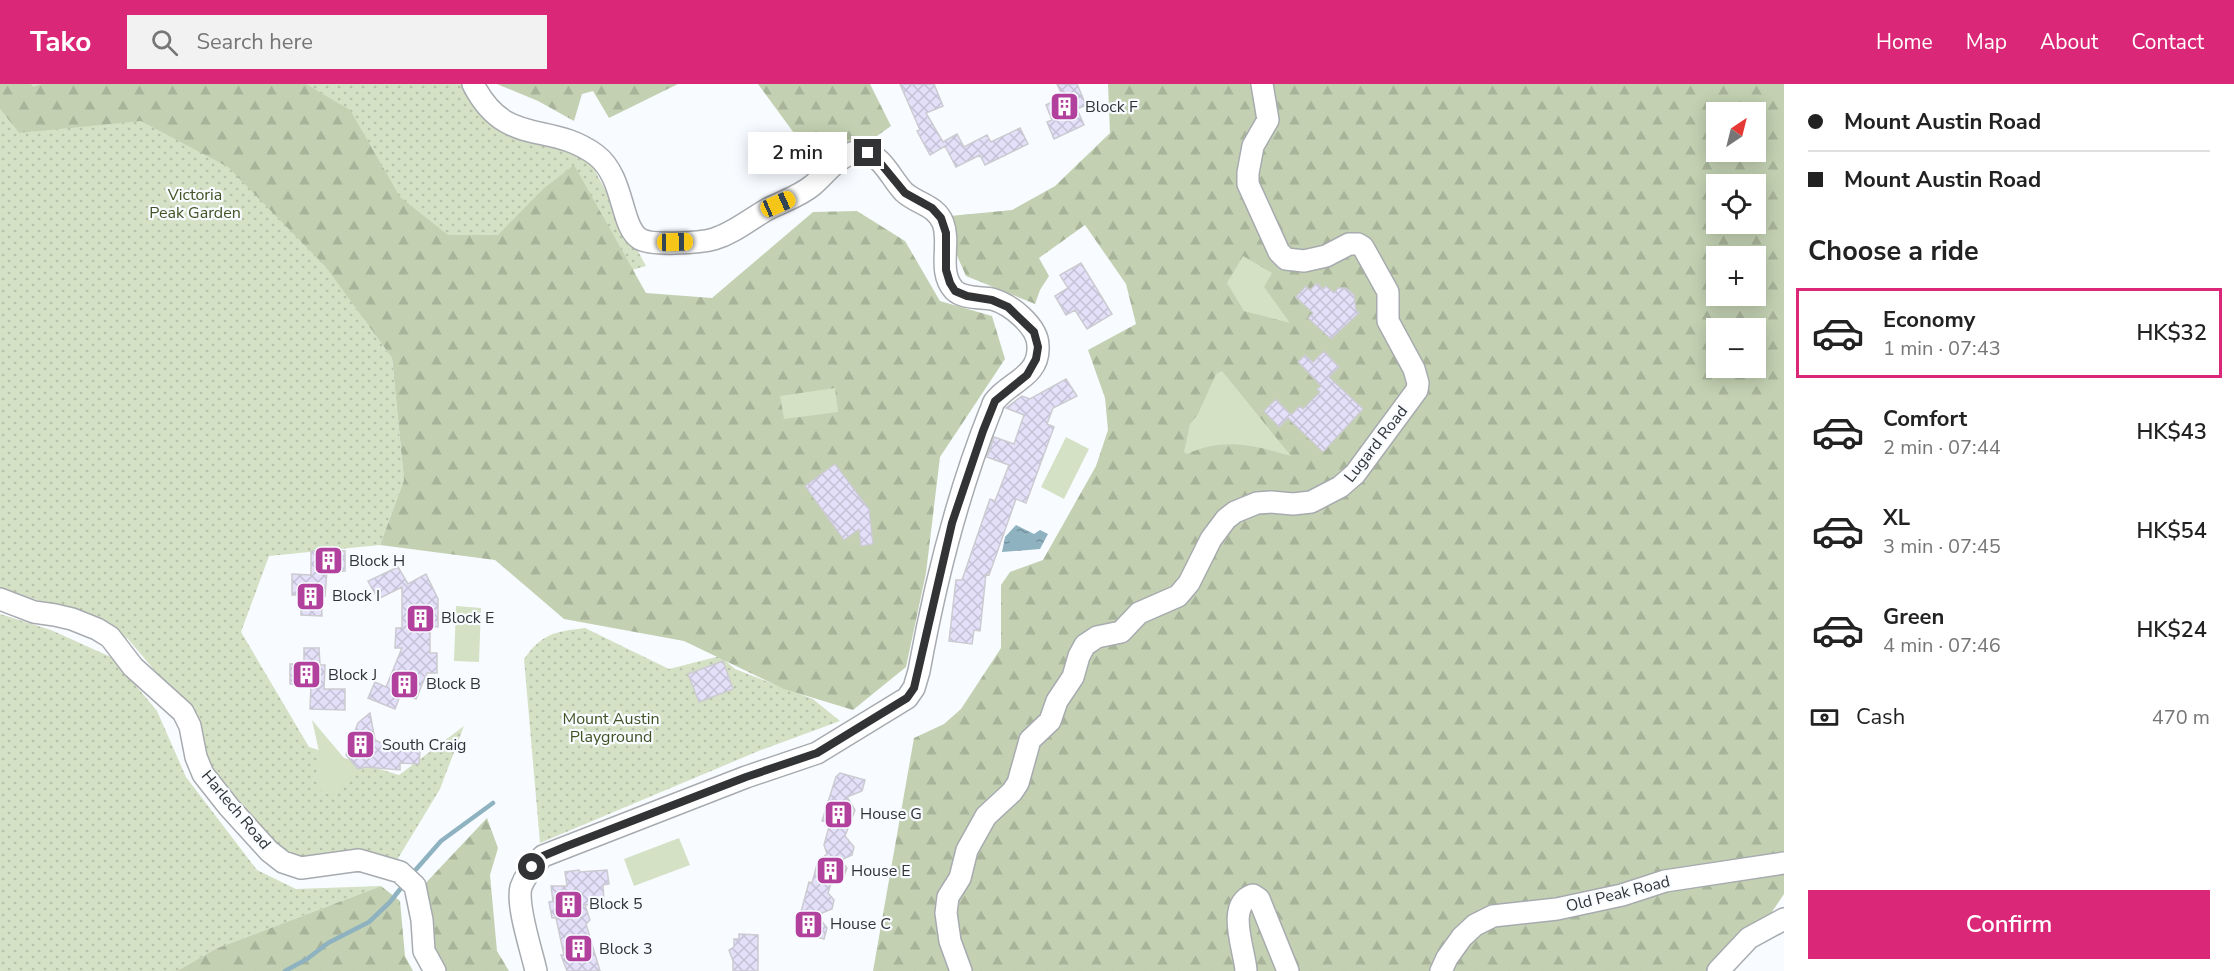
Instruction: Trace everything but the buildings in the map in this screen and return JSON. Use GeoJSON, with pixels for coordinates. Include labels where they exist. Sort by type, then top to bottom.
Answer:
{"type":"FeatureCollection","features":[{"type":"Feature","properties":{"kind":"street"},"geometry":{"type":"LineString","coordinates":[[473,84],[481,100],[502,121],[511,126],[569,141],[598,156],[609,168],[618,185],[627,220],[633,232],[638,238],[648,242],[705,241],[723,236],[808,189],[846,156],[855,152],[868,153],[877,159],[905,193],[932,208],[941,218],[946,233],[946,270],[955,291],[967,296],[992,300],[1008,307],[1034,332],[1038,347],[1036,359],[1027,375],[995,401],[983,431],[952,523],[919,671],[914,688],[907,698],[817,753],[543,856],[532,867],[520,889],[520,903],[536,971]]}},
{"type":"Feature","properties":{"kind":"street","name":"Lugard Road"},"geometry":{"type":"LineString","coordinates":[[961,971],[951,945],[946,913],[947,900],[960,878],[967,850],[986,816],[1012,792],[1020,780],[1030,740],[1050,721],[1059,698],[1073,677],[1085,645],[1100,636],[1120,633],[1139,614],[1178,596],[1189,584],[1211,539],[1226,519],[1235,512],[1257,503],[1311,502],[1340,487],[1355,474],[1417,390],[1418,383],[1414,369],[1388,321],[1389,292],[1363,247],[1351,244],[1317,259],[1297,261],[1283,257],[1274,242],[1250,193],[1248,180],[1252,146],[1268,120],[1262,84]]}},
{"type":"Feature","properties":{"kind":"street","name":"Harlech Road"},"geometry":{"type":"LineString","coordinates":[[0,599],[34,612],[72,619],[110,637],[133,667],[185,716],[190,726],[198,763],[203,774],[229,807],[280,860],[297,868],[355,860],[367,861],[400,872],[415,886],[422,920],[424,951],[435,971]]}},
{"type":"Feature","properties":{"kind":"street","name":"Old Peak Road"},"geometry":{"type":"LineString","coordinates":[[1441,971],[1462,937],[1475,925],[1493,916],[1557,909],[1622,896],[1665,881],[1784,863]]}},
{"type":"Feature","properties":{"kind":"street"},"geometry":{"type":"LineString","coordinates":[[1246,971],[1238,913],[1242,903],[1252,895],[1259,899],[1288,971]]}},
{"type":"Feature","properties":{"kind":"street"},"geometry":{"type":"LineString","coordinates":[[1718,971],[1749,938],[1784,919]]}},
{"type":"Feature","properties":{"kind":"green space"},"geometry":{"type":"Polygon","coordinates":[[[0,84],[31,84],[33,87],[41,84],[306,84],[350,110],[400,197],[448,235],[498,235],[543,189],[574,165],[646,293],[712,298],[813,212],[857,211],[905,241],[940,301],[992,316],[1005,359],[940,457],[926,573],[906,667],[853,710],[784,689],[684,641],[564,619],[495,560],[380,545],[404,480],[392,358],[326,267],[228,167],[141,121],[19,133],[0,109],[0,84]]]}},
{"type":"Feature","properties":{"kind":"green space","name":"Victoria Peak Garden"},"geometry":{"type":"Polygon","coordinates":[[[9,84],[469,84],[492,121],[586,154],[646,266],[477,314],[363,318],[392,358],[404,480],[380,545],[269,556],[241,632],[309,747],[399,775],[464,726],[440,789],[394,865],[300,864],[273,851],[207,764],[178,698],[128,639],[59,607],[0,588],[0,109],[19,133],[35,131],[9,84]]]}},
{"type":"Feature","properties":{"kind":"green space"},"geometry":{"type":"Polygon","coordinates":[[[497,84],[678,84],[609,118],[593,91],[582,94],[574,121],[538,101],[497,84]]]}},
{"type":"Feature","properties":{"kind":"green space"},"geometry":{"type":"Polygon","coordinates":[[[758,84],[870,84],[891,126],[824,174],[758,84]]]}},
{"type":"Feature","properties":{"kind":"green space"},"geometry":{"type":"Polygon","coordinates":[[[1108,84],[1784,84],[1784,894],[1759,931],[1725,971],[873,971],[914,738],[944,724],[961,709],[1001,648],[1001,585],[1010,572],[1043,560],[1096,466],[1108,430],[1105,398],[1088,350],[1136,324],[1126,284],[1085,225],[1039,258],[1049,276],[1035,304],[966,276],[940,217],[1012,210],[1055,186],[1110,133],[1108,84]]]}},
{"type":"Feature","properties":{"kind":"green space"},"geometry":{"type":"Polygon","coordinates":[[[1243,256],[1272,273],[1264,287],[1290,323],[1244,311],[1227,283],[1243,256]]]}},
{"type":"Feature","properties":{"kind":"green space"},"geometry":{"type":"Polygon","coordinates":[[[1222,371],[1291,456],[1239,444],[1214,446],[1187,454],[1184,452],[1190,424],[1198,414],[1216,374],[1222,371]]]}},
{"type":"Feature","properties":{"kind":"green space"},"geometry":{"type":"Polygon","coordinates":[[[835,388],[838,412],[784,419],[780,396],[835,388]]]}},
{"type":"Feature","properties":{"kind":"green space"},"geometry":{"type":"Polygon","coordinates":[[[1066,437],[1089,449],[1064,499],[1041,487],[1066,437]]]}},
{"type":"Feature","properties":{"kind":"green space"},"geometry":{"type":"Polygon","coordinates":[[[456,606],[481,608],[479,662],[454,661],[456,606]]]}},
{"type":"Feature","properties":{"kind":"green space"},"geometry":{"type":"Polygon","coordinates":[[[0,614],[51,630],[113,658],[157,711],[186,777],[257,870],[296,889],[381,886],[215,949],[177,971],[0,971],[0,614]]]}},
{"type":"Feature","properties":{"kind":"green space","name":"Mount Austin Playground"},"geometry":{"type":"Polygon","coordinates":[[[585,628],[669,669],[720,656],[735,669],[813,699],[840,721],[761,750],[540,843],[524,659],[537,644],[550,635],[585,628]]]}},
{"type":"Feature","properties":{"kind":"green space"},"geometry":{"type":"Polygon","coordinates":[[[312,720],[355,771],[345,786],[333,797],[316,787],[319,782],[316,775],[320,756],[312,720]]]}},
{"type":"Feature","properties":{"kind":"green space"},"geometry":{"type":"Polygon","coordinates":[[[487,818],[498,848],[490,875],[497,951],[509,971],[433,971],[420,889],[487,818]]]}},
{"type":"Feature","properties":{"kind":"green space"},"geometry":{"type":"Polygon","coordinates":[[[679,838],[690,865],[634,886],[624,859],[679,838]]]}},
{"type":"Feature","properties":{"kind":"green space"},"geometry":{"type":"Polygon","coordinates":[[[381,886],[400,901],[405,956],[413,971],[177,971],[215,949],[381,886]]]}},
{"type":"Feature","properties":{"kind":"water"},"geometry":{"type":"Polygon","coordinates":[[[1016,525],[1034,534],[1040,530],[1048,534],[1040,549],[1002,552],[1005,537],[1016,525]]]}},
{"type":"Feature","properties":{"kind":"waterway"},"geometry":{"type":"LineString","coordinates":[[412,874],[441,841],[493,803]]}},
{"type":"Feature","properties":{"kind":"waterway"},"geometry":{"type":"LineString","coordinates":[[285,971],[307,959],[328,943],[369,922],[390,902],[405,883]]}},
{"type":"Feature","properties":{"kind":"place","name":"Block F"},"geometry":{"type":"Point","coordinates":[1064,107]}},
{"type":"Feature","properties":{"kind":"place","name":"Block H"},"geometry":{"type":"Point","coordinates":[328,561]}},
{"type":"Feature","properties":{"kind":"place","name":"Block I"},"geometry":{"type":"Point","coordinates":[311,596]}},
{"type":"Feature","properties":{"kind":"place","name":"Block E"},"geometry":{"type":"Point","coordinates":[420,618]}},
{"type":"Feature","properties":{"kind":"place","name":"Block J"},"geometry":{"type":"Point","coordinates":[307,675]}},
{"type":"Feature","properties":{"kind":"place","name":"Block B"},"geometry":{"type":"Point","coordinates":[405,684]}},
{"type":"Feature","properties":{"kind":"place","name":"South Craig"},"geometry":{"type":"Point","coordinates":[361,745]}},
{"type":"Feature","properties":{"kind":"place","name":"House G"},"geometry":{"type":"Point","coordinates":[839,814]}},
{"type":"Feature","properties":{"kind":"place","name":"House E"},"geometry":{"type":"Point","coordinates":[830,871]}},
{"type":"Feature","properties":{"kind":"place","name":"Block 5"},"geometry":{"type":"Point","coordinates":[568,904]}},
{"type":"Feature","properties":{"kind":"place","name":"House C"},"geometry":{"type":"Point","coordinates":[809,924]}},
{"type":"Feature","properties":{"kind":"place","name":"Block 3"},"geometry":{"type":"Point","coordinates":[578,949]}},
{"type":"Feature","properties":{"kind":"route"},"geometry":{"type":"LineString","coordinates":[[532,867],[543,856],[567,846],[746,777],[817,753],[907,698],[914,688],[952,523],[983,431],[995,401],[1027,375],[1036,359],[1038,347],[1037,337],[1029,325],[1008,307],[998,301],[967,296],[955,291],[946,270],[946,233],[941,218],[932,208],[905,193],[877,159],[868,153]]}}]}
